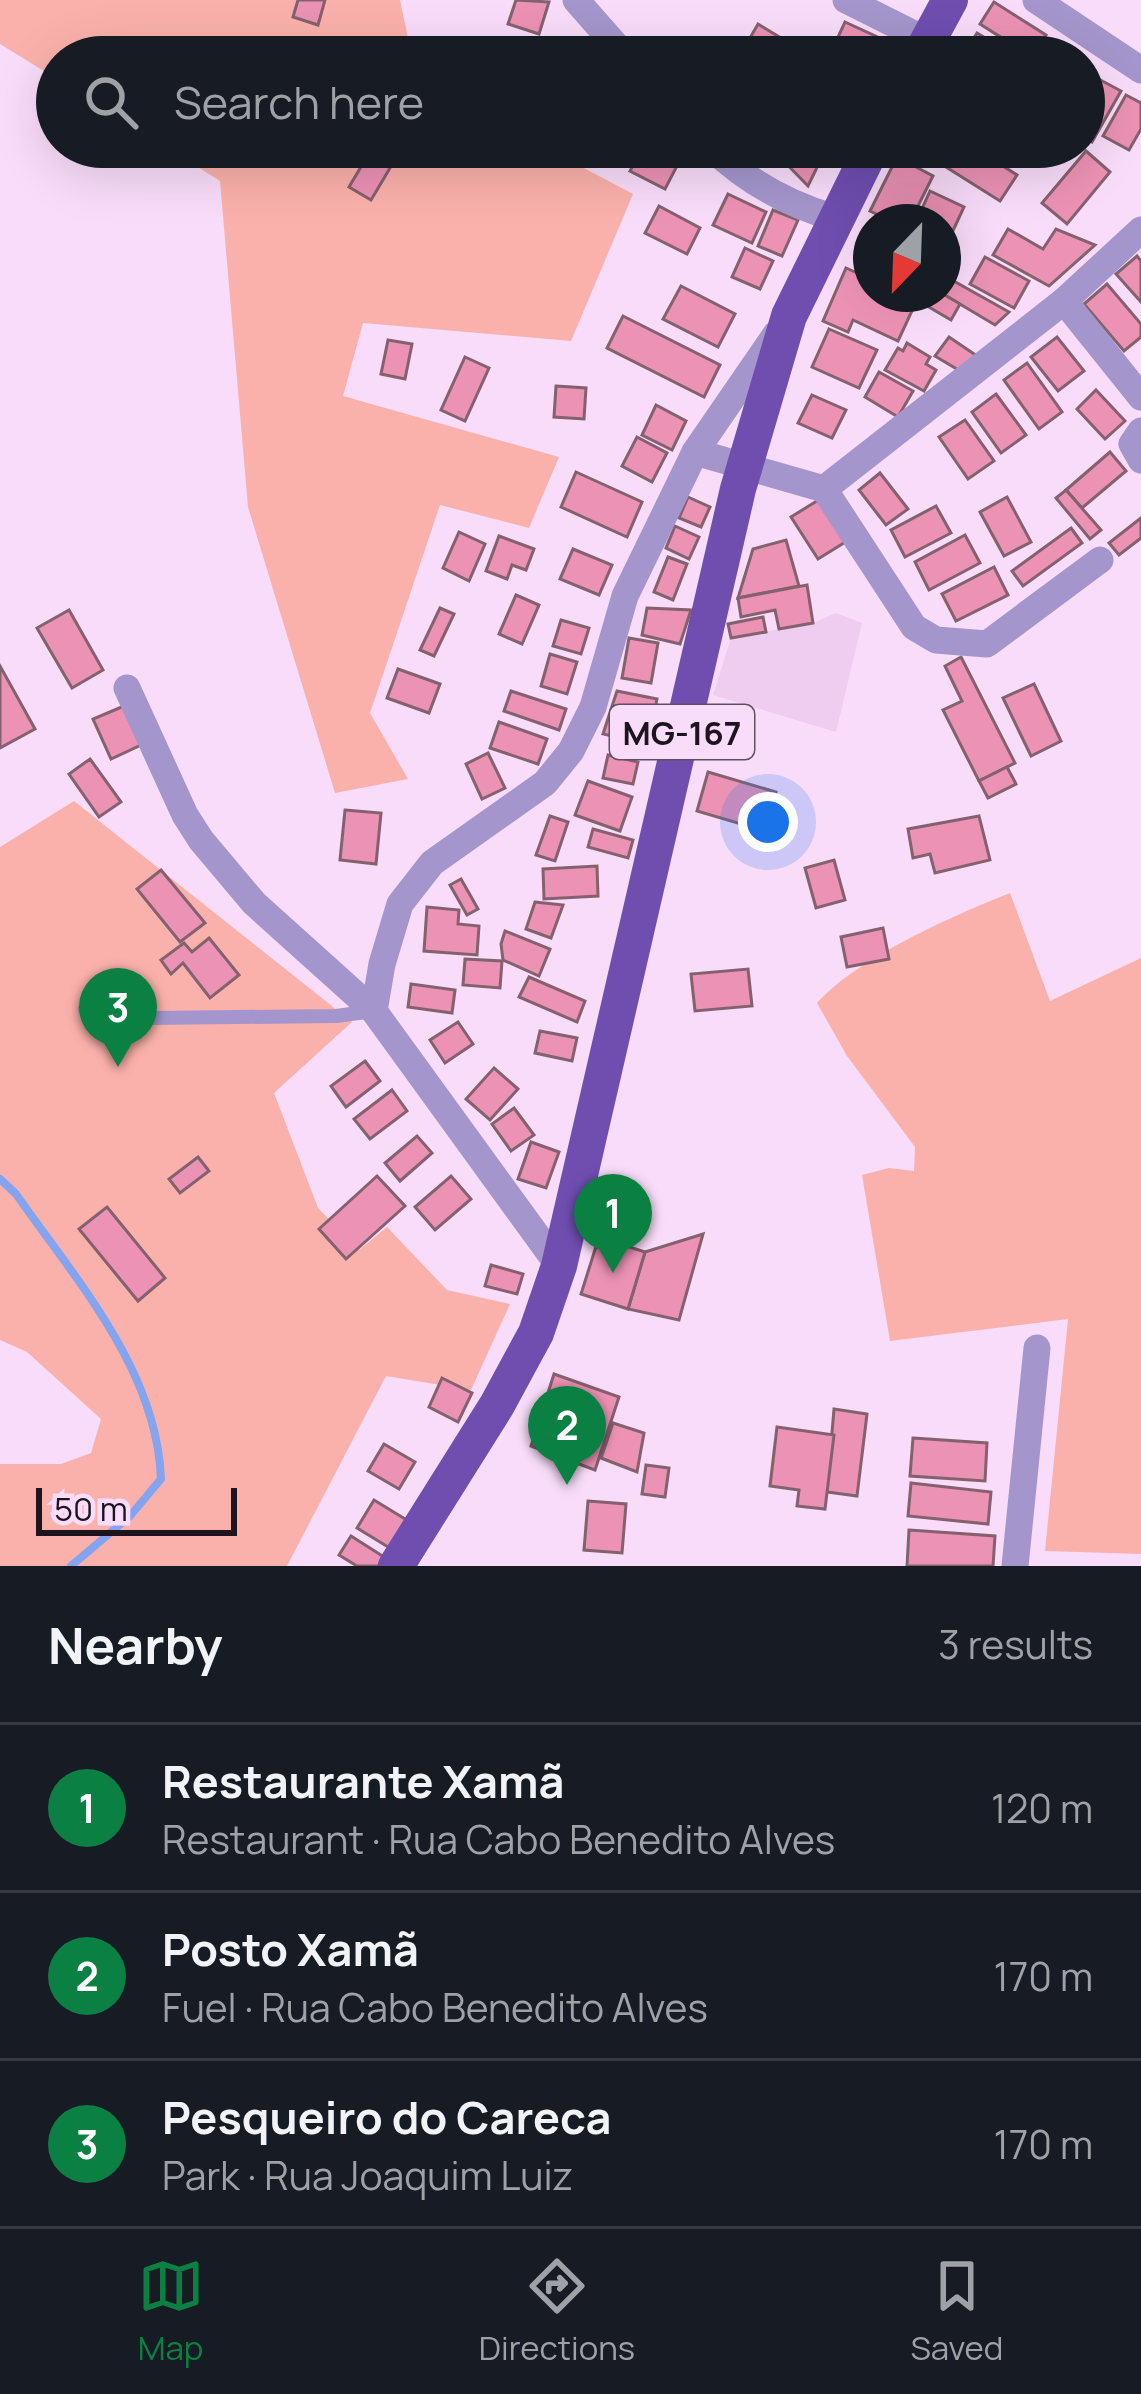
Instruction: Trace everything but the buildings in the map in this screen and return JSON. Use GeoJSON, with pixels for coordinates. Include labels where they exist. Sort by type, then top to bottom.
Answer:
{"type":"FeatureCollection","features":[{"type":"Feature","properties":{"kind":"main road"},"geometry":{"type":"LineString","coordinates":[[931,36],[950,0]]}},
{"type":"Feature","properties":{"kind":"main road","name":"MG-167"},"geometry":{"type":"LineString","coordinates":[[396,1566],[497,1405],[536,1333],[559,1266],[745,466],[789,316],[861,168]]}},
{"type":"Feature","properties":{"kind":"street"},"geometry":{"type":"LineString","coordinates":[[576,0],[608,36]]}},
{"type":"Feature","properties":{"kind":"street"},"geometry":{"type":"LineString","coordinates":[[846,0],[903,36]]}},
{"type":"Feature","properties":{"kind":"street"},"geometry":{"type":"LineString","coordinates":[[1036,0],[1090,36]]}},
{"type":"Feature","properties":{"kind":"street"},"geometry":{"type":"LineString","coordinates":[[1105,46],[1141,70]]}},
{"type":"Feature","properties":{"kind":"street"},"geometry":{"type":"LineString","coordinates":[[732,168],[766,190],[835,218]]}},
{"type":"Feature","properties":{"kind":"street"},"geometry":{"type":"LineString","coordinates":[[824,489],[1064,302],[1141,230]]}},
{"type":"Feature","properties":{"kind":"street"},"geometry":{"type":"LineString","coordinates":[[1064,302],[1135,377]]}},
{"type":"Feature","properties":{"kind":"street"},"geometry":{"type":"LineString","coordinates":[[374,1011],[400,904],[432,863],[545,783],[571,751],[592,707],[625,596],[695,452],[789,316]]}},
{"type":"Feature","properties":{"kind":"street"},"geometry":{"type":"LineString","coordinates":[[1141,431],[1132,444],[1141,460]]}},
{"type":"Feature","properties":{"kind":"street"},"geometry":{"type":"LineString","coordinates":[[695,452],[824,489],[914,627],[936,640],[986,644],[1100,560]]}},
{"type":"Feature","properties":{"kind":"street"},"geometry":{"type":"LineString","coordinates":[[127,688],[201,840],[254,902],[374,1011],[559,1266]]}},
{"type":"Feature","properties":{"kind":"street"},"geometry":{"type":"LineString","coordinates":[[1015,1566],[1037,1348]]}},
{"type":"Feature","properties":{"kind":"lane"},"geometry":{"type":"LineString","coordinates":[[85,1009],[109,1023],[374,1011]]}},
{"type":"Feature","properties":{"kind":"shaded area"},"geometry":{"type":"Polygon","coordinates":[[[0,0],[400,0],[408,36],[36,36],[36,66],[0,44],[0,0]]]}},
{"type":"Feature","properties":{"kind":"shaded area"},"geometry":{"type":"Polygon","coordinates":[[[199,168],[584,168],[633,194],[571,341],[363,323],[343,396],[559,457],[529,528],[440,505],[370,713],[408,779],[335,793],[248,507],[220,181],[199,168]]]}},
{"type":"Feature","properties":{"kind":"shaded area"},"geometry":{"type":"Polygon","coordinates":[[[836,613],[862,623],[836,732],[713,695],[731,638],[813,623],[836,613]]]}},
{"type":"Feature","properties":{"kind":"shaded area"},"geometry":{"type":"Polygon","coordinates":[[[74,801],[352,1022],[274,1093],[318,1208],[359,1250],[387,1227],[447,1290],[510,1304],[471,1390],[386,1376],[287,1566],[0,1566],[0,1464],[61,1464],[91,1453],[101,1419],[27,1352],[0,1340],[0,847],[74,801]]]}},
{"type":"Feature","properties":{"kind":"shaded area"},"geometry":{"type":"Polygon","coordinates":[[[1010,893],[1050,1001],[1141,958],[1141,1554],[1045,1551],[1068,1319],[890,1341],[862,1175],[889,1168],[914,1171],[915,1147],[847,1056],[817,1003],[881,954],[1010,893]]]}},
{"type":"Feature","properties":{"kind":"waterway"},"geometry":{"type":"LineString","coordinates":[[0,1179],[16,1194],[110,1328],[145,1401],[156,1439],[161,1479],[130,1516],[71,1566]]}},
{"type":"Feature","properties":{"kind":"place","name":"Pesqueiro do Careca"},"geometry":{"type":"Point","coordinates":[118,1067]}},
{"type":"Feature","properties":{"kind":"place","name":"Restaurante Xamã"},"geometry":{"type":"Point","coordinates":[613,1273]}},
{"type":"Feature","properties":{"kind":"place","name":"Posto Xamã"},"geometry":{"type":"Point","coordinates":[567,1485]}}]}
